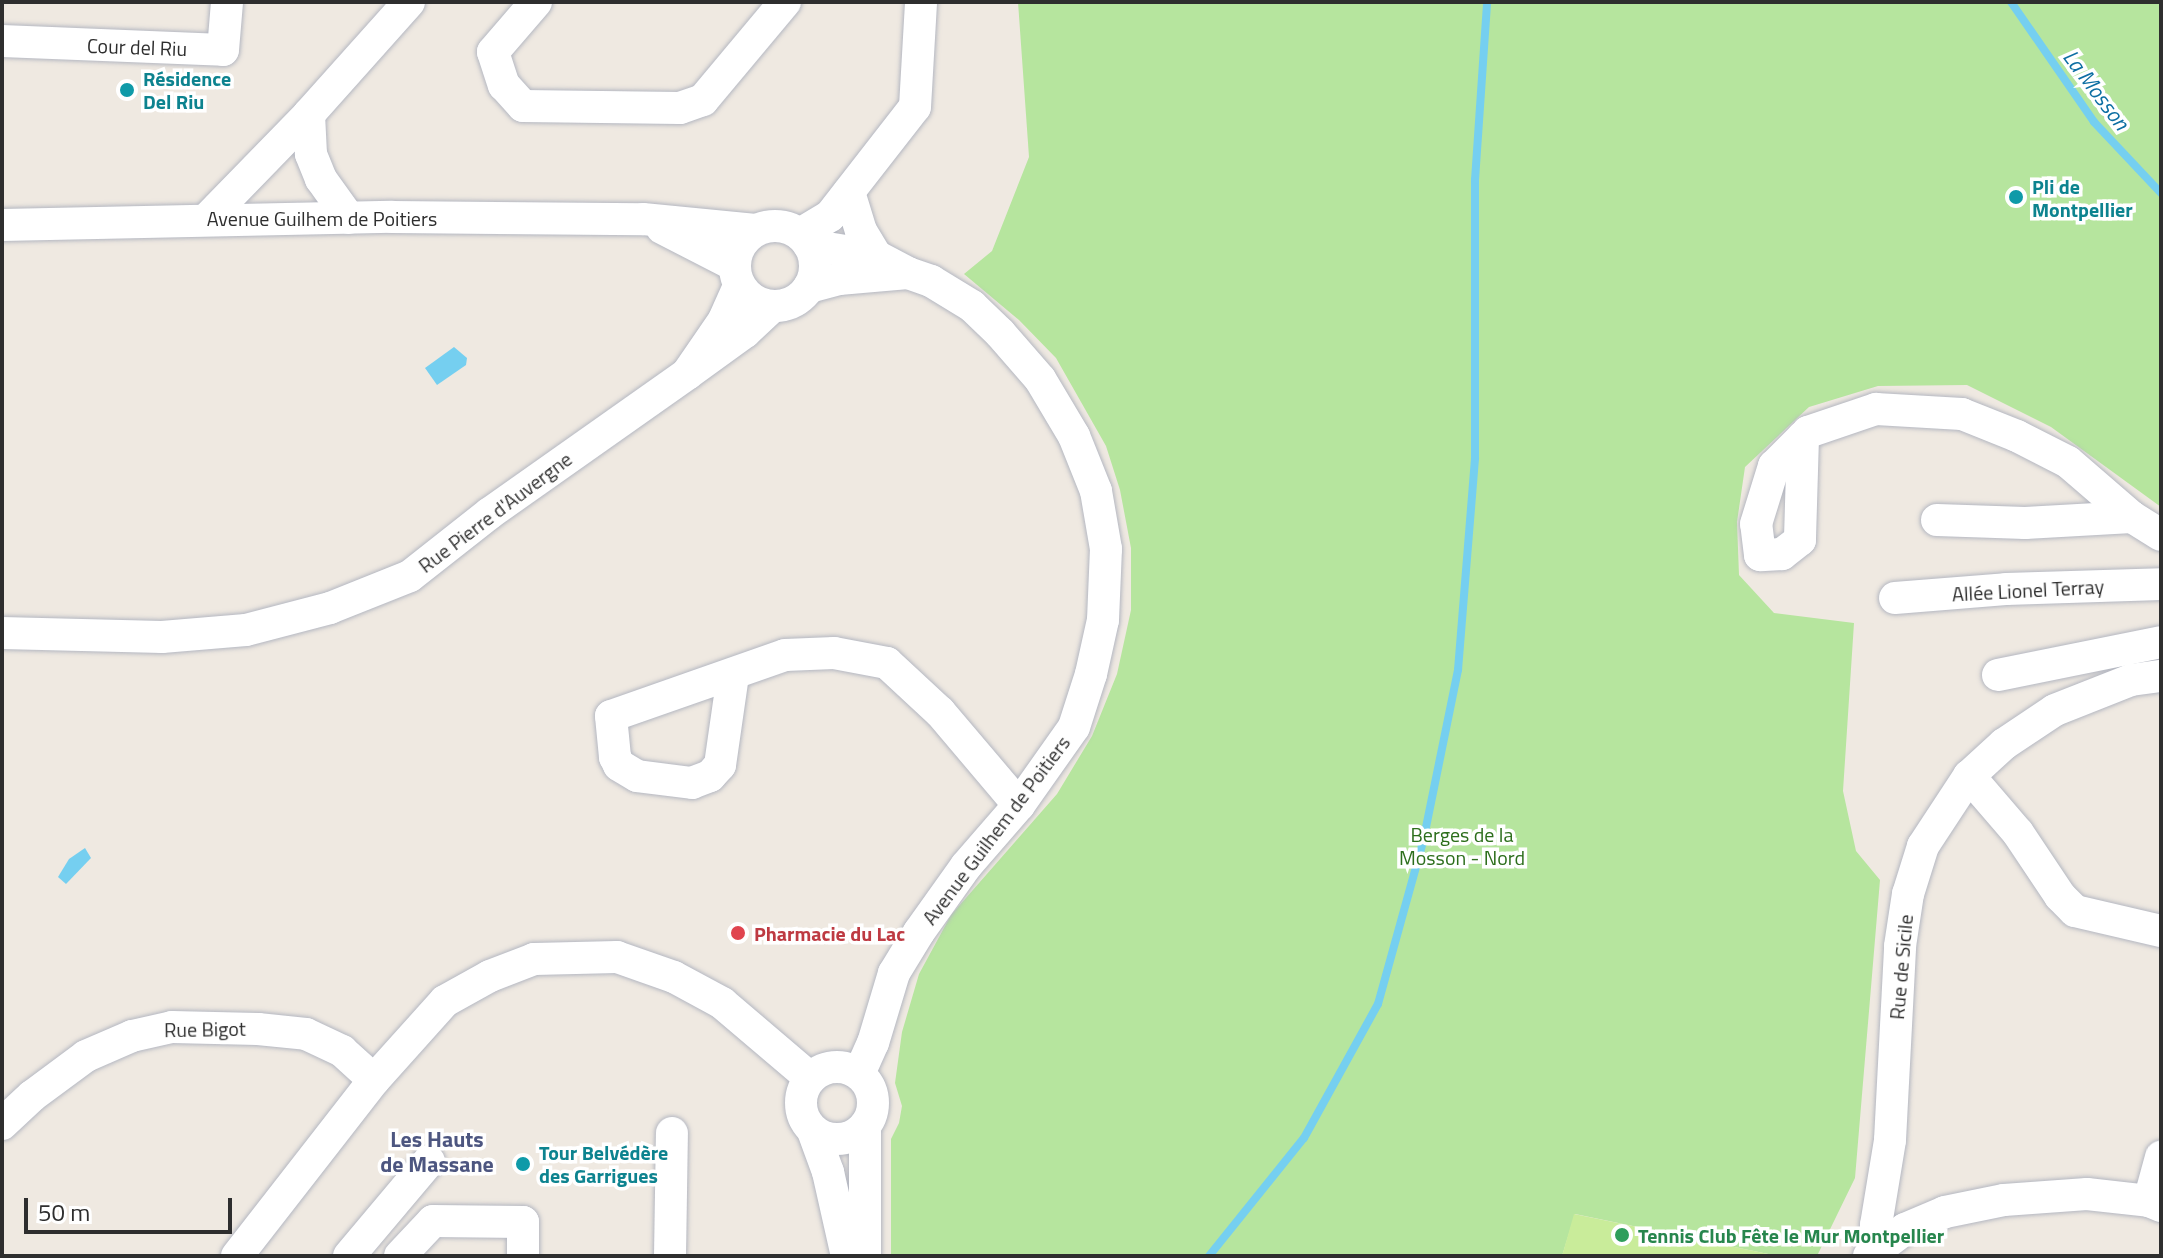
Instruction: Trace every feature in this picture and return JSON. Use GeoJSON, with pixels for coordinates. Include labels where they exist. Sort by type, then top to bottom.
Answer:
{"type":"FeatureCollection","features":[{"type":"Feature","properties":{"kind":"street","name":"Cour del Riu"},"geometry":{"type":"LineString","coordinates":[[2,41],[223,50],[227,2]]}},
{"type":"Feature","properties":{"kind":"street"},"geometry":{"type":"LineString","coordinates":[[207,219],[249,180],[409,2]]}},
{"type":"Feature","properties":{"kind":"street"},"geometry":{"type":"LineString","coordinates":[[536,2],[493,52],[504,85],[523,106],[680,108],[703,100],[785,2]]}},
{"type":"Feature","properties":{"kind":"street"},"geometry":{"type":"LineString","coordinates":[[804,239],[830,216],[915,107],[921,2]]}},
{"type":"Feature","properties":{"kind":"street"},"geometry":{"type":"LineString","coordinates":[[309,114],[311,154],[321,179],[349,218]]}},
{"type":"Feature","properties":{"kind":"street"},"geometry":{"type":"LineString","coordinates":[[849,192],[861,231],[876,256]]}},
{"type":"Feature","properties":{"kind":"street","name":"Avenue Guilhem de Poitiers"},"geometry":{"type":"LineString","coordinates":[[2,225],[207,219],[643,219],[755,230]]}},
{"type":"Feature","properties":{"kind":"street","name":"Avenue Guilhem de Poitiers"},"geometry":{"type":"LineString","coordinates":[[643,219],[737,276]]}},
{"type":"Feature","properties":{"kind":"street"},"geometry":{"type":"LineString","coordinates":[[778,226],[804,239],[815,266],[809,287],[793,302],[773,306],[748,296],[737,276],[740,245],[755,230],[778,226]]}},
{"type":"Feature","properties":{"kind":"street","name":"Avenue Guilhem de Poitiers"},"geometry":{"type":"LineString","coordinates":[[804,239],[876,256],[931,281],[972,306],[1040,379],[1074,436],[1096,491],[1106,549],[1103,620],[1091,674],[1074,727],[1019,805],[966,866],[894,973],[873,1043],[859,1074]]}},
{"type":"Feature","properties":{"kind":"street","name":"Avenue Guilhem de Poitiers"},"geometry":{"type":"LineString","coordinates":[[809,287],[839,279],[908,273]]}},
{"type":"Feature","properties":{"kind":"street","name":"Rue Pierre d'Auvergne"},"geometry":{"type":"LineString","coordinates":[[687,374],[724,320],[737,276]]}},
{"type":"Feature","properties":{"kind":"street","name":"Rue Pierre d'Auvergne"},"geometry":{"type":"LineString","coordinates":[[2,633],[162,637],[246,630],[330,608],[410,576],[490,513],[745,332],[773,306]]}},
{"type":"Feature","properties":{"kind":"street"},"geometry":{"type":"LineString","coordinates":[[1803,437],[1876,409],[1962,414],[2068,462],[2132,517],[2161,535]]}},
{"type":"Feature","properties":{"kind":"street"},"geometry":{"type":"LineString","coordinates":[[1937,520],[2025,523],[2132,517]]}},
{"type":"Feature","properties":{"kind":"street","name":"Allée Lionel Terray"},"geometry":{"type":"LineString","coordinates":[[1895,598],[2006,589],[2161,584]]}},
{"type":"Feature","properties":{"kind":"street"},"geometry":{"type":"LineString","coordinates":[[1998,675],[2161,642]]}},
{"type":"Feature","properties":{"kind":"street"},"geometry":{"type":"LineString","coordinates":[[733,675],[785,655],[834,653],[887,663],[940,712],[1019,805]]}},
{"type":"Feature","properties":{"kind":"street","name":"Rue de Sicile"},"geometry":{"type":"LineString","coordinates":[[1872,1253],[1890,1140],[1900,946],[1908,894],[1923,846],[1969,776],[2004,744],[2055,710],[2131,680],[2161,676]]}},
{"type":"Feature","properties":{"kind":"street"},"geometry":{"type":"LineString","coordinates":[[1969,776],[2018,833],[2060,896],[2075,911],[2161,931]]}},
{"type":"Feature","properties":{"kind":"street"},"geometry":{"type":"LineString","coordinates":[[237,1256],[374,1080],[445,1001],[490,976],[534,959],[617,957],[674,977],[722,1003],[810,1078]]}},
{"type":"Feature","properties":{"kind":"street","name":"Rue Bigot"},"geometry":{"type":"LineString","coordinates":[[2,1124],[32,1096],[86,1056],[132,1036],[172,1027],[258,1029],[306,1034],[342,1051],[374,1080]]}},
{"type":"Feature","properties":{"kind":"street"},"geometry":{"type":"LineString","coordinates":[[847,1256],[828,1172],[801,1106],[801,1096],[810,1078],[828,1068],[850,1069],[859,1074],[867,1083],[873,1105],[865,1126],[865,1256]]}},
{"type":"Feature","properties":{"kind":"street"},"geometry":{"type":"LineString","coordinates":[[813,1131],[823,1137],[846,1138],[865,1126]]}},
{"type":"Feature","properties":{"kind":"street"},"geometry":{"type":"LineString","coordinates":[[670,1256],[672,1133]]}},
{"type":"Feature","properties":{"kind":"street"},"geometry":{"type":"LineString","coordinates":[[1872,1253],[1905,1229],[1945,1212],[2004,1200],[2087,1194],[2155,1203],[2161,1157]]}},
{"type":"Feature","properties":{"kind":"street"},"geometry":{"type":"LineString","coordinates":[[349,1256],[429,1161]]}},
{"type":"Feature","properties":{"kind":"street"},"geometry":{"type":"LineString","coordinates":[[400,1256],[433,1221],[523,1222],[523,1256]]}},
{"type":"Feature","properties":{"kind":"green space","name":"Berges de la Mosson - Nord"},"geometry":{"type":"Polygon","coordinates":[[[1018,2],[2161,2],[2161,507],[2051,427],[1967,385],[1878,386],[1809,407],[1745,467],[1737,522],[1739,575],[1774,613],[1854,623],[1843,791],[1856,851],[1880,880],[1855,1178],[1817,1256],[1778,1256],[1575,1214],[1562,1256],[891,1256],[891,1139],[899,1123],[902,1106],[895,1083],[902,1032],[919,974],[951,915],[1057,794],[1092,736],[1117,674],[1131,610],[1131,548],[1120,490],[1106,446],[1056,358],[1019,320],[964,274],[992,251],[1029,157],[1018,2]]]}},
{"type":"Feature","properties":{"kind":"green space","name":"Tennis Club Fête le Mur Montpellier"},"geometry":{"type":"Polygon","coordinates":[[[1574,1214],[1778,1256],[1562,1256],[1574,1214]]]}},
{"type":"Feature","properties":{"kind":"water"},"geometry":{"type":"Polygon","coordinates":[[[454,347],[467,358],[466,365],[437,385],[425,368],[454,347]]]}},
{"type":"Feature","properties":{"kind":"water"},"geometry":{"type":"Polygon","coordinates":[[[85,848],[91,858],[66,884],[58,877],[69,859],[85,848]]]}},
{"type":"Feature","properties":{"kind":"waterway"},"geometry":{"type":"LineString","coordinates":[[1209,1256],[1304,1138],[1378,1004],[1423,842],[1458,670],[1475,458],[1475,180],[1487,2]]}},
{"type":"Feature","properties":{"kind":"waterway","name":"La Mosson"},"geometry":{"type":"LineString","coordinates":[[2011,2],[2094,122],[2161,193]]}},
{"type":"Feature","properties":{"kind":"place","name":"Résidence Del Riu"},"geometry":{"type":"Point","coordinates":[127,90]}},
{"type":"Feature","properties":{"kind":"place","name":"Pli de Montpellier"},"geometry":{"type":"Point","coordinates":[2016,197]}},
{"type":"Feature","properties":{"kind":"place","name":"Pharmacie du Lac"},"geometry":{"type":"Point","coordinates":[738,933]}},
{"type":"Feature","properties":{"kind":"place","name":"Tour Belvédère des Garrigues"},"geometry":{"type":"Point","coordinates":[523,1164]}},
{"type":"Feature","properties":{"kind":"place","name":"Tennis Club Fête le Mur Montpellier"},"geometry":{"type":"Point","coordinates":[1622,1235]}},
{"type":"Feature","properties":{"kind":"district","name":"Les Hauts de Massane"},"geometry":{"type":"Point","coordinates":[437,1152]}}]}
